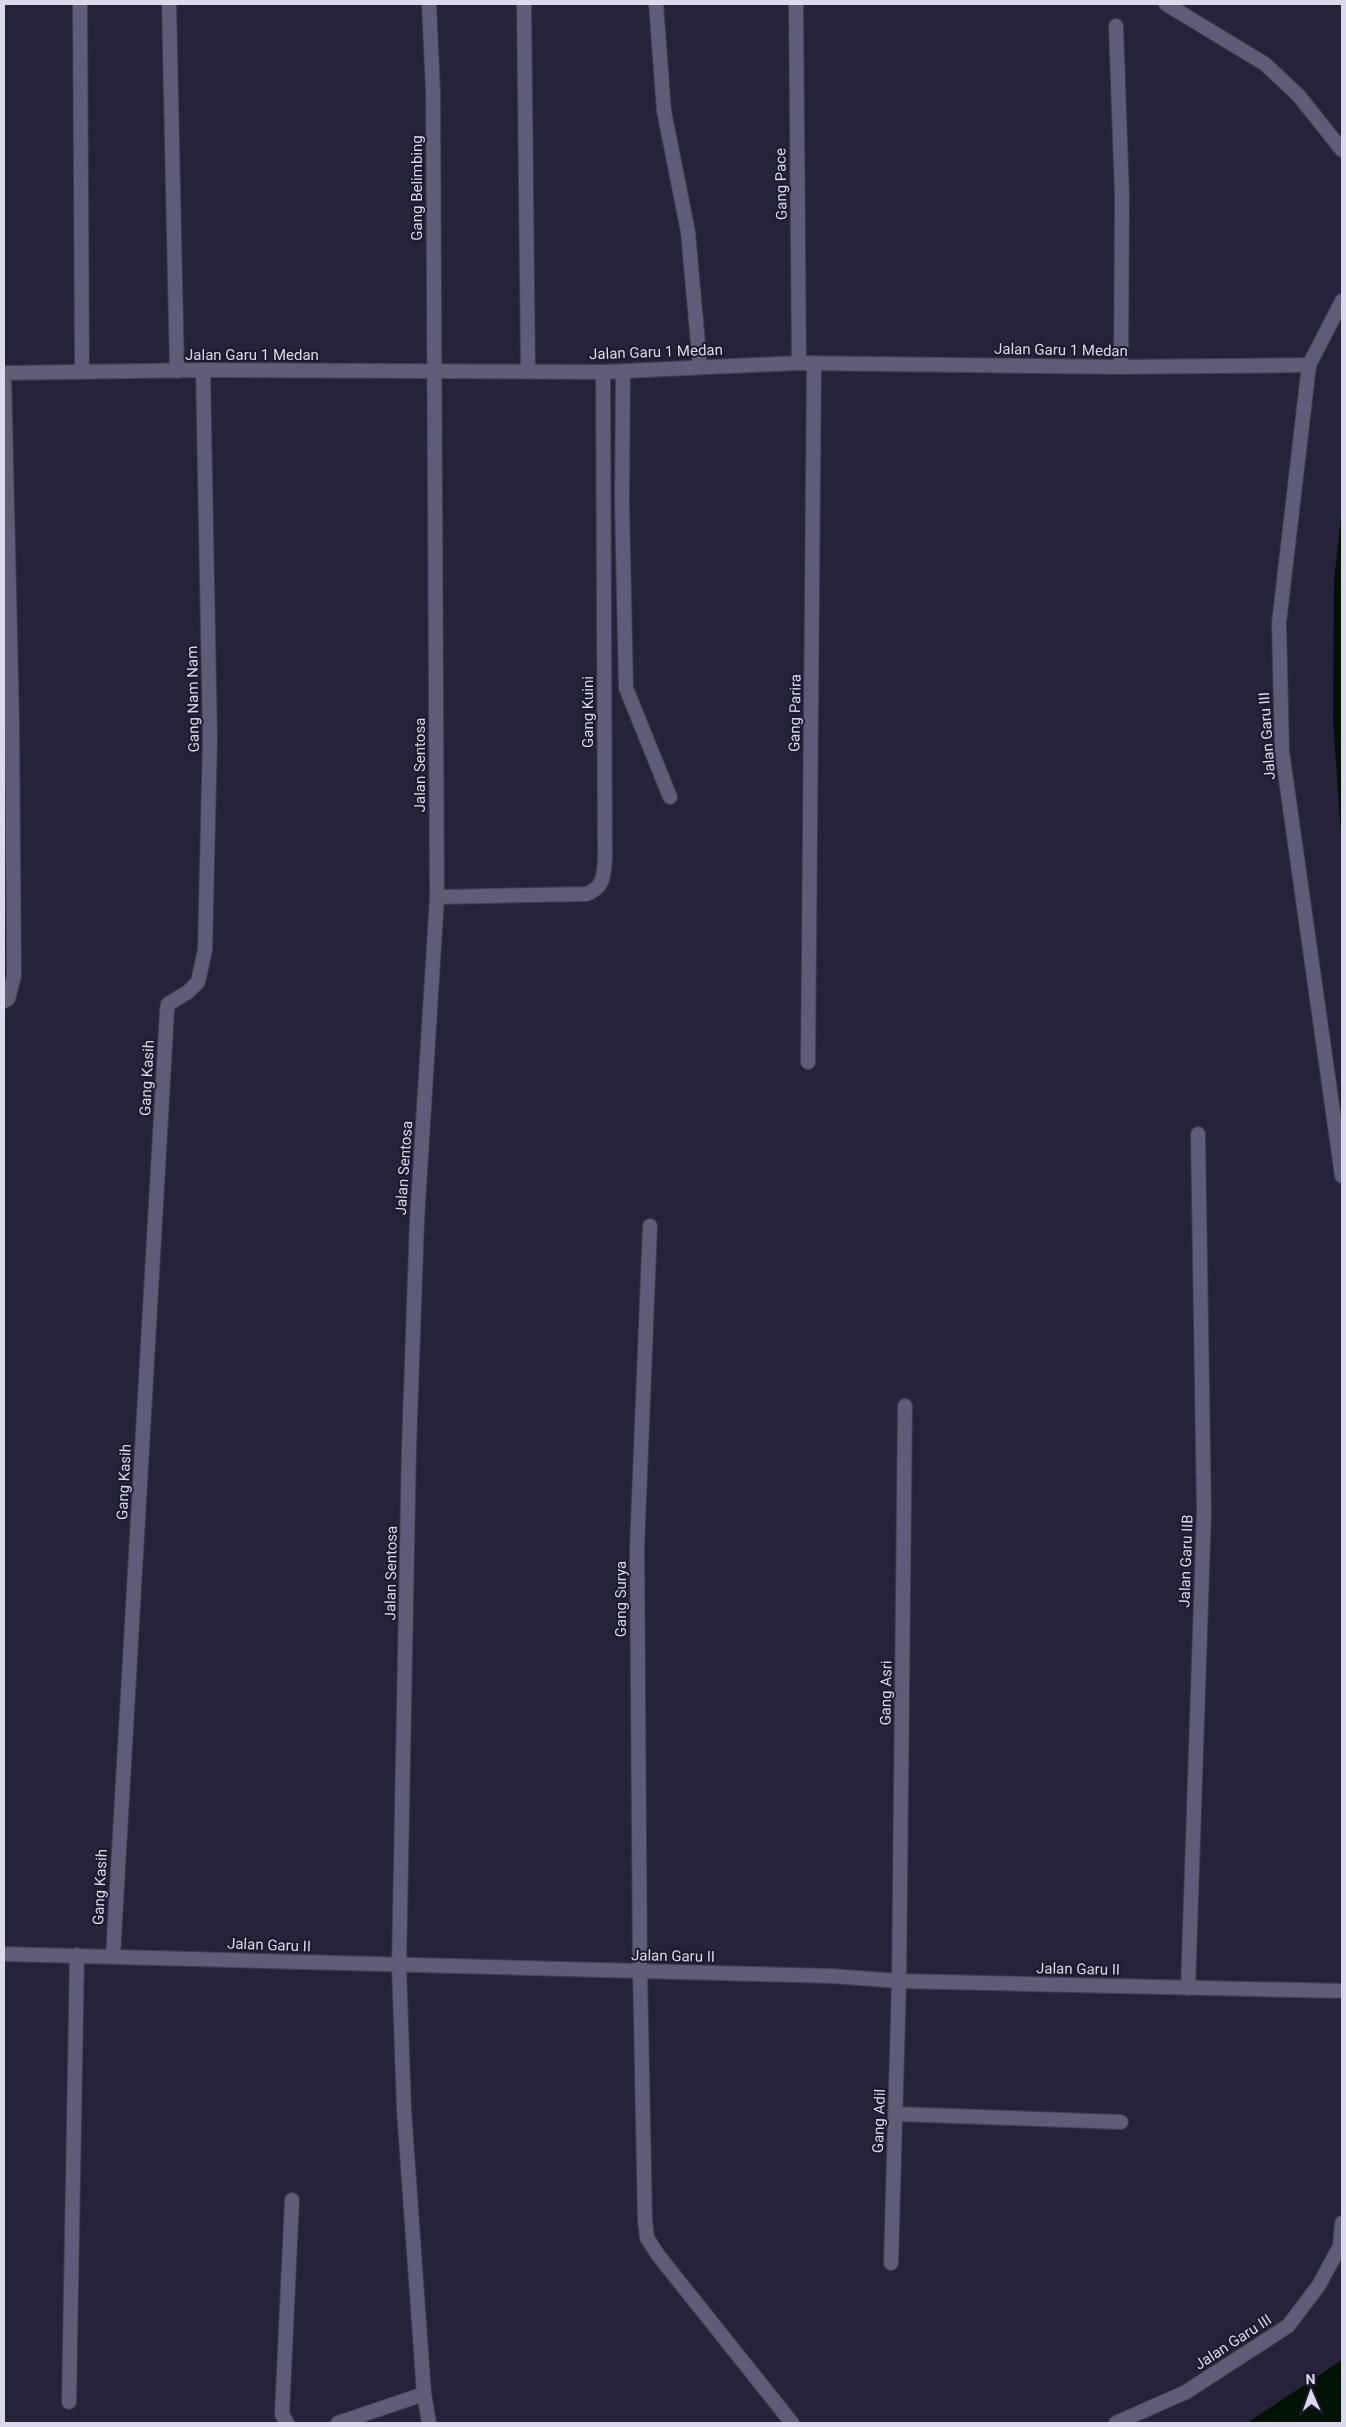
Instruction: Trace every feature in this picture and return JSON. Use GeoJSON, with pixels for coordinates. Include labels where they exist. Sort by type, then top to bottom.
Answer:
{"type":"FeatureCollection","features":[{"type":"Feature","properties":{"kind":"street"},"geometry":{"type":"LineString","coordinates":[[80,4],[82,371]]}},
{"type":"Feature","properties":{"kind":"street"},"geometry":{"type":"LineString","coordinates":[[169,4],[177,370]]}},
{"type":"Feature","properties":{"kind":"street","name":"Gang Belimbing"},"geometry":{"type":"LineString","coordinates":[[429,4],[433,92],[434,372]]}},
{"type":"Feature","properties":{"kind":"street"},"geometry":{"type":"LineString","coordinates":[[524,4],[528,371]]}},
{"type":"Feature","properties":{"kind":"street"},"geometry":{"type":"LineString","coordinates":[[656,4],[664,111],[688,232],[700,366]]}},
{"type":"Feature","properties":{"kind":"street","name":"Gang Pace"},"geometry":{"type":"LineString","coordinates":[[796,4],[799,363]]}},
{"type":"Feature","properties":{"kind":"street"},"geometry":{"type":"LineString","coordinates":[[1166,4],[1265,64],[1299,96],[1342,150]]}},
{"type":"Feature","properties":{"kind":"street"},"geometry":{"type":"LineString","coordinates":[[1116,26],[1122,196],[1120,367]]}},
{"type":"Feature","properties":{"kind":"street","name":"Jalan Garu III"},"geometry":{"type":"LineString","coordinates":[[1342,301],[1309,364],[1279,623],[1282,751],[1342,1176]]}},
{"type":"Feature","properties":{"kind":"street","name":"Jalan Garu 1 Medan"},"geometry":{"type":"LineString","coordinates":[[4,373],[177,370],[603,372],[700,366],[799,363],[1120,367],[1309,364]]}},
{"type":"Feature","properties":{"kind":"street","name":"Gang Parira"},"geometry":{"type":"LineString","coordinates":[[808,1062],[814,364]]}},
{"type":"Feature","properties":{"kind":"street","name":"Gang Nam Nam"},"geometry":{"type":"LineString","coordinates":[[167,1011],[168,1004],[188,992],[198,982],[205,950],[210,738],[203,370]]}},
{"type":"Feature","properties":{"kind":"street"},"geometry":{"type":"LineString","coordinates":[[623,371],[622,502],[626,688],[670,797]]}},
{"type":"Feature","properties":{"kind":"street","name":"Jalan Sentosa"},"geometry":{"type":"LineString","coordinates":[[429,2423],[424,2394],[404,2110],[399,1966],[409,1457],[416,1220],[437,897],[434,372]]}},
{"type":"Feature","properties":{"kind":"street","name":"Gang Kuini"},"geometry":{"type":"LineString","coordinates":[[437,897],[586,894],[596,890],[603,881],[605,857],[603,372]]}},
{"type":"Feature","properties":{"kind":"street"},"geometry":{"type":"LineString","coordinates":[[4,373],[12,723],[14,966],[13,986],[8,999],[4,1001]]}},
{"type":"Feature","properties":{"kind":"street","name":"Gang Kasih"},"geometry":{"type":"LineString","coordinates":[[112,1956],[167,1011]]}},
{"type":"Feature","properties":{"kind":"street","name":"Jalan Garu IIB"},"geometry":{"type":"LineString","coordinates":[[1188,1988],[1204,1512],[1198,1134]]}},
{"type":"Feature","properties":{"kind":"street","name":"Gang Surya"},"geometry":{"type":"LineString","coordinates":[[650,1226],[637,1548],[640,1971],[645,2220],[648,2238],[658,2255],[789,2422]]}},
{"type":"Feature","properties":{"kind":"street","name":"Gang Asri"},"geometry":{"type":"LineString","coordinates":[[899,1981],[906,1406]]}},
{"type":"Feature","properties":{"kind":"street","name":"Jalan Garu II"},"geometry":{"type":"LineString","coordinates":[[4,1954],[399,1966],[832,1976],[899,1981],[1342,1991]]}},
{"type":"Feature","properties":{"kind":"street"},"geometry":{"type":"LineString","coordinates":[[69,2402],[77,1955]]}},
{"type":"Feature","properties":{"kind":"street","name":"Gang Adil"},"geometry":{"type":"LineString","coordinates":[[891,2263],[899,1981]]}},
{"type":"Feature","properties":{"kind":"street"},"geometry":{"type":"LineString","coordinates":[[896,2114],[1121,2122]]}},
{"type":"Feature","properties":{"kind":"street"},"geometry":{"type":"LineString","coordinates":[[287,2423],[282,2414],[292,2200]]}},
{"type":"Feature","properties":{"kind":"street","name":"Jalan Garu III"},"geometry":{"type":"LineString","coordinates":[[1116,2423],[1186,2392],[1288,2326],[1319,2285],[1332,2262],[1340,2246],[1342,2223]]}},
{"type":"Feature","properties":{"kind":"street"},"geometry":{"type":"LineString","coordinates":[[338,2423],[424,2394]]}},
{"type":"Feature","properties":{"kind":"shaded area"},"geometry":{"type":"Polygon","coordinates":[[[1342,509],[1342,848],[1333,720],[1334,581],[1342,509]]]}},
{"type":"Feature","properties":{"kind":"shaded area"},"geometry":{"type":"Polygon","coordinates":[[[1342,2360],[1342,2423],[1247,2423],[1342,2360]]]}}]}
